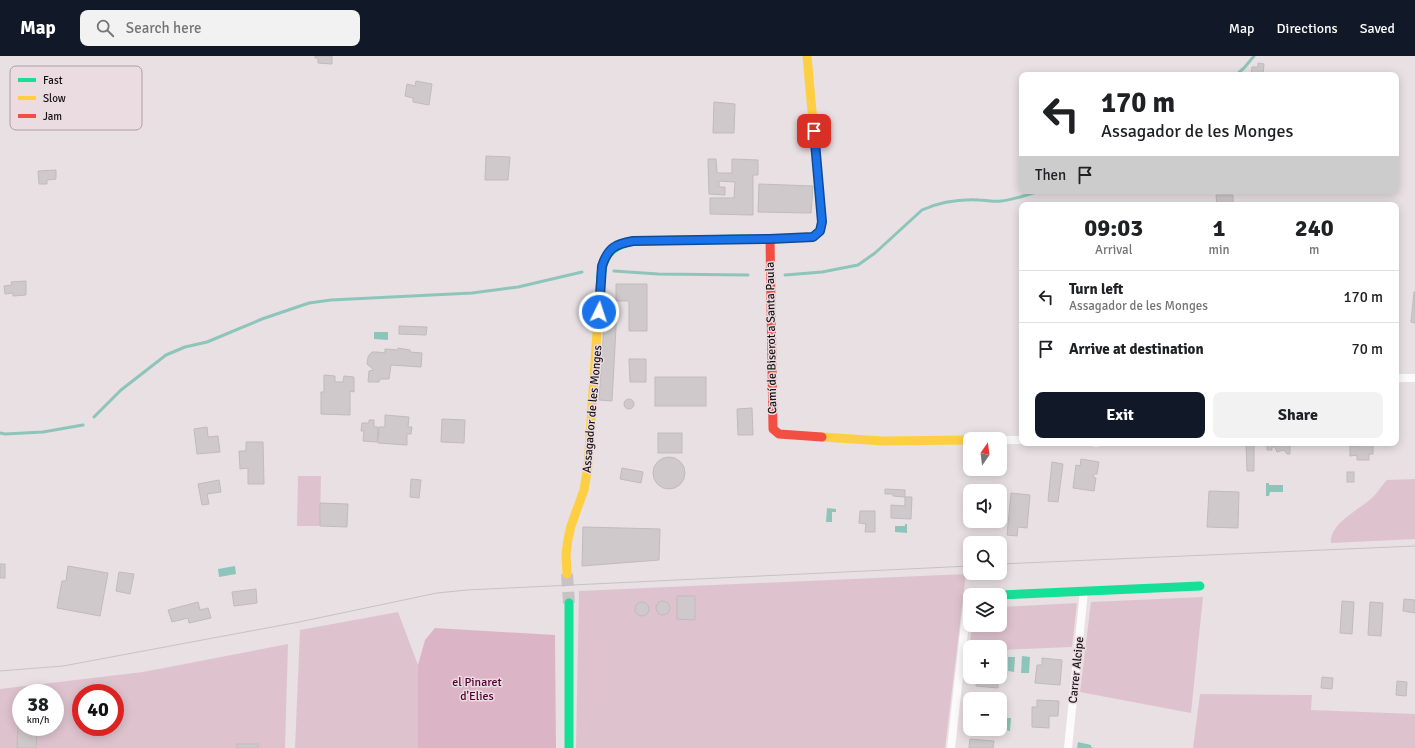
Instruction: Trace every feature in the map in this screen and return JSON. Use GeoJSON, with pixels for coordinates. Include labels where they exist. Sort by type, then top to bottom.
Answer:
{"type":"FeatureCollection","features":[{"type":"Feature","properties":{"kind":"street","name":"Assagador de les Monges"},"geometry":{"type":"LineString","coordinates":[[567,574],[566,554],[568,539],[584,490],[588,466],[602,266],[607,254],[613,246],[633,241],[813,237],[820,231],[822,222],[807,56]]}},
{"type":"Feature","properties":{"kind":"street","name":"Camí de Biserot a Santa Paula"},"geometry":{"type":"LineString","coordinates":[[770,239],[773,428],[780,434],[883,441],[963,440]]}},
{"type":"Feature","properties":{"kind":"street"},"geometry":{"type":"LineString","coordinates":[[1399,378],[1415,378]]}},
{"type":"Feature","properties":{"kind":"street"},"geometry":{"type":"LineString","coordinates":[[1007,440],[1019,440]]}},
{"type":"Feature","properties":{"kind":"street"},"geometry":{"type":"LineString","coordinates":[[1007,595],[1200,586]]}},
{"type":"Feature","properties":{"kind":"street","name":"Carrer Alcipe"},"geometry":{"type":"LineString","coordinates":[[1068,748],[1084,592]]}},
{"type":"Feature","properties":{"kind":"street"},"geometry":{"type":"LineString","coordinates":[[569,603],[570,748]]}},
{"type":"Feature","properties":{"kind":"street"},"geometry":{"type":"LineString","coordinates":[[951,748],[965,632]]}},
{"type":"Feature","properties":{"kind":"shaded area"},"geometry":{"type":"Polygon","coordinates":[[[374,332],[388,332],[388,340],[374,339],[374,332]]]}},
{"type":"Feature","properties":{"kind":"shaded area"},"geometry":{"type":"Polygon","coordinates":[[[298,476],[321,476],[320,526],[297,526],[298,476]]]}},
{"type":"Feature","properties":{"kind":"shaded area"},"geometry":{"type":"Polygon","coordinates":[[[1415,479],[1415,539],[1331,543],[1335,529],[1340,523],[1368,502],[1387,480],[1415,479]]]}},
{"type":"Feature","properties":{"kind":"shaded area"},"geometry":{"type":"Polygon","coordinates":[[[1266,483],[1269,483],[1269,485],[1283,485],[1283,492],[1270,492],[1269,496],[1266,496],[1266,483]]]}},
{"type":"Feature","properties":{"kind":"shaded area"},"geometry":{"type":"Polygon","coordinates":[[[827,508],[836,509],[836,512],[832,512],[832,522],[826,522],[827,508]]]}},
{"type":"Feature","properties":{"kind":"shaded area"},"geometry":{"type":"Polygon","coordinates":[[[905,524],[907,524],[907,533],[895,532],[895,526],[905,526],[905,524]]]}},
{"type":"Feature","properties":{"kind":"shaded area"},"geometry":{"type":"Polygon","coordinates":[[[235,566],[236,574],[219,577],[218,569],[235,566]]]}},
{"type":"Feature","properties":{"kind":"shaded area"},"geometry":{"type":"Polygon","coordinates":[[[963,574],[963,580],[965,580],[964,588],[963,588],[963,599],[945,748],[576,748],[579,591],[963,574]]]}},
{"type":"Feature","properties":{"kind":"shaded area"},"geometry":{"type":"Polygon","coordinates":[[[1203,597],[1191,713],[1080,692],[1091,602],[1203,597]]]}},
{"type":"Feature","properties":{"kind":"shaded area"},"geometry":{"type":"Polygon","coordinates":[[[1077,603],[1072,647],[1007,650],[1007,640],[970,640],[971,632],[1007,632],[1007,607],[1077,603]]]}},
{"type":"Feature","properties":{"kind":"shaded area"},"geometry":{"type":"Polygon","coordinates":[[[398,612],[418,665],[418,748],[295,748],[300,630],[398,612]]]}},
{"type":"Feature","properties":{"kind":"shaded area"},"geometry":{"type":"Polygon","coordinates":[[[288,644],[285,748],[0,748],[0,689],[12,688],[12,736],[64,736],[64,684],[42,684],[143,672],[288,644]]]}},
{"type":"Feature","properties":{"kind":"shaded area"},"geometry":{"type":"Polygon","coordinates":[[[1022,656],[1030,657],[1029,673],[1021,673],[1022,656]]]}},
{"type":"Feature","properties":{"kind":"shaded area"},"geometry":{"type":"Polygon","coordinates":[[[1008,657],[1015,657],[1014,672],[1008,671],[1008,657]]]}},
{"type":"Feature","properties":{"kind":"shaded area"},"geometry":{"type":"Polygon","coordinates":[[[1200,694],[1312,695],[1311,710],[1415,714],[1415,748],[1193,748],[1200,694]]]}},
{"type":"Feature","properties":{"kind":"shaded area"},"geometry":{"type":"Polygon","coordinates":[[[1007,718],[1011,718],[1010,731],[1007,731],[1007,718]]]}},
{"type":"Feature","properties":{"kind":"shaded area"},"geometry":{"type":"Polygon","coordinates":[[[1078,742],[1091,745],[1091,747],[1094,748],[1077,748],[1078,742]]]}},
{"type":"Feature","properties":{"kind":"green space","name":"el Pinaret d'Elies"},"geometry":{"type":"Polygon","coordinates":[[[435,628],[555,635],[556,748],[418,748],[418,665],[425,640],[435,628]]]}},
{"type":"Feature","properties":{"kind":"building"},"geometry":{"type":"Polygon","coordinates":[[[315,56],[332,56],[332,64],[318,63],[318,58],[315,58],[315,56]]]}},
{"type":"Feature","properties":{"kind":"building"},"geometry":{"type":"Polygon","coordinates":[[[1258,63],[1264,64],[1263,72],[1251,72],[1252,67],[1258,67],[1258,63]]]}},
{"type":"Feature","properties":{"kind":"building"},"geometry":{"type":"Polygon","coordinates":[[[416,81],[432,84],[429,105],[413,102],[413,98],[405,96],[407,84],[415,86],[416,81]]]}},
{"type":"Feature","properties":{"kind":"building"},"geometry":{"type":"Polygon","coordinates":[[[714,102],[735,104],[734,133],[713,133],[714,102]]]}},
{"type":"Feature","properties":{"kind":"building"},"geometry":{"type":"Polygon","coordinates":[[[486,156],[510,157],[508,180],[485,180],[486,156]]]}},
{"type":"Feature","properties":{"kind":"building"},"geometry":{"type":"Polygon","coordinates":[[[708,159],[716,159],[717,173],[732,173],[732,159],[758,160],[758,175],[753,175],[753,215],[710,214],[710,198],[734,198],[735,182],[719,181],[719,187],[725,187],[725,195],[709,194],[708,159]]]}},
{"type":"Feature","properties":{"kind":"building"},"geometry":{"type":"Polygon","coordinates":[[[56,170],[56,179],[47,180],[47,184],[39,184],[38,171],[56,170]]]}},
{"type":"Feature","properties":{"kind":"building"},"geometry":{"type":"Polygon","coordinates":[[[759,184],[813,186],[811,213],[758,212],[759,184]]]}},
{"type":"Feature","properties":{"kind":"building"},"geometry":{"type":"Polygon","coordinates":[[[1216,195],[1233,195],[1233,202],[1217,202],[1216,195]]]}},
{"type":"Feature","properties":{"kind":"building"},"geometry":{"type":"Polygon","coordinates":[[[26,281],[26,295],[13,296],[13,293],[5,294],[4,286],[12,285],[11,282],[26,281]]]}},
{"type":"Feature","properties":{"kind":"building"},"geometry":{"type":"Polygon","coordinates":[[[616,284],[647,284],[647,331],[629,331],[629,301],[616,301],[616,284]]]}},
{"type":"Feature","properties":{"kind":"building"},"geometry":{"type":"Polygon","coordinates":[[[1415,292],[1415,323],[1411,322],[1415,292]]]}},
{"type":"Feature","properties":{"kind":"building"},"geometry":{"type":"Polygon","coordinates":[[[605,309],[617,309],[612,401],[599,400],[605,309]]]}},
{"type":"Feature","properties":{"kind":"building"},"geometry":{"type":"Polygon","coordinates":[[[399,326],[427,327],[426,335],[399,334],[399,326]]]}},
{"type":"Feature","properties":{"kind":"building"},"geometry":{"type":"Polygon","coordinates":[[[398,348],[410,350],[410,352],[422,353],[421,367],[391,365],[389,379],[380,379],[379,382],[368,382],[369,371],[374,370],[367,364],[370,354],[372,352],[385,353],[385,349],[398,350],[398,348]]]}},
{"type":"Feature","properties":{"kind":"building"},"geometry":{"type":"Polygon","coordinates":[[[629,359],[646,359],[646,382],[630,382],[629,359]]]}},
{"type":"Feature","properties":{"kind":"building"},"geometry":{"type":"Polygon","coordinates":[[[324,375],[335,376],[335,382],[343,382],[344,376],[354,377],[354,392],[350,391],[350,415],[321,414],[321,392],[324,392],[324,375]]]}},
{"type":"Feature","properties":{"kind":"building"},"geometry":{"type":"Polygon","coordinates":[[[655,377],[706,377],[706,406],[655,406],[655,377]]]}},
{"type":"Feature","properties":{"kind":"building"},"geometry":{"type":"Polygon","coordinates":[[[627,399],[631,399],[634,404],[631,409],[627,409],[624,406],[624,402],[627,399]]]}},
{"type":"Feature","properties":{"kind":"building"},"geometry":{"type":"Polygon","coordinates":[[[752,408],[753,435],[738,435],[737,409],[752,408]]]}},
{"type":"Feature","properties":{"kind":"building"},"geometry":{"type":"Polygon","coordinates":[[[385,415],[409,417],[408,427],[412,427],[411,434],[407,434],[407,445],[378,443],[379,427],[385,427],[385,415]]]}},
{"type":"Feature","properties":{"kind":"building"},"geometry":{"type":"Polygon","coordinates":[[[442,419],[465,420],[464,443],[441,442],[442,419]]]}},
{"type":"Feature","properties":{"kind":"building"},"geometry":{"type":"Polygon","coordinates":[[[369,420],[374,420],[374,427],[378,427],[377,442],[363,441],[364,431],[361,431],[362,423],[369,423],[369,420]]]}},
{"type":"Feature","properties":{"kind":"building"},"geometry":{"type":"Polygon","coordinates":[[[207,427],[208,437],[218,436],[220,452],[197,454],[194,429],[207,427]]]}},
{"type":"Feature","properties":{"kind":"building"},"geometry":{"type":"Polygon","coordinates":[[[658,433],[682,433],[682,453],[658,453],[658,433]]]}},
{"type":"Feature","properties":{"kind":"building"},"geometry":{"type":"Polygon","coordinates":[[[246,442],[263,442],[264,484],[248,484],[248,468],[240,469],[239,451],[246,451],[246,442]]]}},
{"type":"Feature","properties":{"kind":"building"},"geometry":{"type":"Polygon","coordinates":[[[1246,446],[1254,446],[1254,471],[1247,471],[1246,446]]]}},
{"type":"Feature","properties":{"kind":"building"},"geometry":{"type":"Polygon","coordinates":[[[1267,446],[1290,446],[1290,454],[1287,454],[1284,450],[1277,452],[1275,447],[1272,447],[1272,450],[1267,450],[1267,446]]]}},
{"type":"Feature","properties":{"kind":"building"},"geometry":{"type":"Polygon","coordinates":[[[1350,446],[1373,446],[1373,454],[1369,454],[1369,460],[1357,460],[1357,455],[1350,456],[1350,446]]]}},
{"type":"Feature","properties":{"kind":"building"},"geometry":{"type":"Polygon","coordinates":[[[666,457],[672,457],[681,461],[685,473],[681,485],[672,489],[666,489],[657,485],[653,476],[653,470],[657,461],[666,457]]]}},
{"type":"Feature","properties":{"kind":"building"},"geometry":{"type":"Polygon","coordinates":[[[1081,459],[1099,462],[1097,474],[1094,474],[1093,477],[1096,478],[1094,491],[1073,488],[1076,465],[1080,466],[1081,459]]]}},
{"type":"Feature","properties":{"kind":"building"},"geometry":{"type":"Polygon","coordinates":[[[1052,462],[1063,464],[1058,502],[1048,501],[1052,462]]]}},
{"type":"Feature","properties":{"kind":"building"},"geometry":{"type":"Polygon","coordinates":[[[622,468],[643,472],[641,483],[620,479],[622,468]]]}},
{"type":"Feature","properties":{"kind":"building"},"geometry":{"type":"Polygon","coordinates":[[[1347,472],[1354,472],[1354,482],[1347,482],[1347,472]]]}},
{"type":"Feature","properties":{"kind":"building"},"geometry":{"type":"Polygon","coordinates":[[[411,479],[421,480],[419,498],[410,497],[411,479]]]}},
{"type":"Feature","properties":{"kind":"building"},"geometry":{"type":"Polygon","coordinates":[[[219,480],[221,492],[207,494],[209,504],[202,505],[198,484],[219,480]]]}},
{"type":"Feature","properties":{"kind":"building"},"geometry":{"type":"Polygon","coordinates":[[[885,489],[905,490],[905,497],[885,494],[885,489]]]}},
{"type":"Feature","properties":{"kind":"building"},"geometry":{"type":"Polygon","coordinates":[[[1209,491],[1239,492],[1238,528],[1207,527],[1209,491]]]}},
{"type":"Feature","properties":{"kind":"building"},"geometry":{"type":"Polygon","coordinates":[[[1011,493],[1030,495],[1027,528],[1018,527],[1017,536],[1007,535],[1011,493]]]}},
{"type":"Feature","properties":{"kind":"building"},"geometry":{"type":"Polygon","coordinates":[[[905,497],[912,497],[911,519],[891,518],[891,505],[905,506],[905,497]]]}},
{"type":"Feature","properties":{"kind":"building"},"geometry":{"type":"Polygon","coordinates":[[[320,503],[348,504],[347,527],[320,526],[320,503]]]}},
{"type":"Feature","properties":{"kind":"building"},"geometry":{"type":"Polygon","coordinates":[[[860,511],[875,511],[875,532],[865,532],[866,524],[859,523],[860,511]]]}},
{"type":"Feature","properties":{"kind":"building"},"geometry":{"type":"Polygon","coordinates":[[[583,527],[660,529],[659,560],[582,566],[583,527]]]}},
{"type":"Feature","properties":{"kind":"building"},"geometry":{"type":"Polygon","coordinates":[[[0,564],[5,564],[5,578],[0,578],[0,564]]]}},
{"type":"Feature","properties":{"kind":"building"},"geometry":{"type":"Polygon","coordinates":[[[68,566],[108,573],[100,616],[57,608],[62,581],[66,581],[68,566]]]}},
{"type":"Feature","properties":{"kind":"building"},"geometry":{"type":"Polygon","coordinates":[[[119,572],[134,574],[130,594],[116,591],[119,572]]]}},
{"type":"Feature","properties":{"kind":"building"},"geometry":{"type":"Polygon","coordinates":[[[256,589],[257,603],[234,606],[232,592],[256,589]]]}},
{"type":"Feature","properties":{"kind":"building"},"geometry":{"type":"Polygon","coordinates":[[[677,596],[695,596],[695,620],[677,619],[677,596]]]}},
{"type":"Feature","properties":{"kind":"building"},"geometry":{"type":"Polygon","coordinates":[[[1404,599],[1415,600],[1415,613],[1403,611],[1404,599]]]}},
{"type":"Feature","properties":{"kind":"building"},"geometry":{"type":"Polygon","coordinates":[[[663,601],[668,603],[670,608],[668,613],[663,615],[658,613],[656,608],[658,603],[663,601]]]}},
{"type":"Feature","properties":{"kind":"building"},"geometry":{"type":"Polygon","coordinates":[[[1342,601],[1354,602],[1352,634],[1340,633],[1342,601]]]}},
{"type":"Feature","properties":{"kind":"building"},"geometry":{"type":"Polygon","coordinates":[[[198,602],[200,610],[208,608],[211,618],[189,623],[188,618],[172,622],[168,610],[198,602]]]}},
{"type":"Feature","properties":{"kind":"building"},"geometry":{"type":"Polygon","coordinates":[[[642,602],[647,604],[649,609],[647,614],[642,616],[637,614],[635,609],[637,604],[642,602]]]}},
{"type":"Feature","properties":{"kind":"building"},"geometry":{"type":"Polygon","coordinates":[[[1370,602],[1383,603],[1381,636],[1368,635],[1370,602]]]}},
{"type":"Feature","properties":{"kind":"building"},"geometry":{"type":"Polygon","coordinates":[[[1042,658],[1062,660],[1060,685],[1035,683],[1037,665],[1042,665],[1042,658]]]}},
{"type":"Feature","properties":{"kind":"building"},"geometry":{"type":"Polygon","coordinates":[[[1322,677],[1333,678],[1332,689],[1321,688],[1322,677]]]}},
{"type":"Feature","properties":{"kind":"building"},"geometry":{"type":"Polygon","coordinates":[[[1397,681],[1407,682],[1406,696],[1396,695],[1397,681]]]}},
{"type":"Feature","properties":{"kind":"building"},"geometry":{"type":"Polygon","coordinates":[[[976,684],[998,684],[998,688],[976,686],[976,684]]]}},
{"type":"Feature","properties":{"kind":"building"},"geometry":{"type":"Polygon","coordinates":[[[1037,700],[1059,701],[1058,716],[1049,716],[1049,728],[1032,727],[1032,707],[1037,707],[1037,700]]]}},
{"type":"Feature","properties":{"kind":"building"},"geometry":{"type":"Polygon","coordinates":[[[18,736],[37,736],[36,748],[17,748],[18,736]]]}},
{"type":"Feature","properties":{"kind":"building"},"geometry":{"type":"Polygon","coordinates":[[[970,739],[994,741],[993,748],[969,748],[970,739]]]}},
{"type":"Feature","properties":{"kind":"building"},"geometry":{"type":"Polygon","coordinates":[[[237,744],[258,744],[258,748],[237,748],[237,744]]]}},
{"type":"Feature","properties":{"kind":"waterway"},"geometry":{"type":"LineString","coordinates":[[1239,72],[1254,56]]}},
{"type":"Feature","properties":{"kind":"waterway"},"geometry":{"type":"LineString","coordinates":[[785,275],[822,272],[858,265],[875,253],[922,210],[936,205],[965,200],[1006,200],[1030,194]]}},
{"type":"Feature","properties":{"kind":"waterway"},"geometry":{"type":"LineString","coordinates":[[614,271],[658,274],[748,275]]}},
{"type":"Feature","properties":{"kind":"waterway"},"geometry":{"type":"LineString","coordinates":[[94,417],[121,390],[166,355],[185,347],[207,342],[262,319],[309,303],[331,300],[472,293],[518,287],[582,272]]}},
{"type":"Feature","properties":{"kind":"waterway"},"geometry":{"type":"LineString","coordinates":[[0,433],[43,432],[83,425]]}},
{"type":"Feature","properties":{"kind":"tunnel"},"geometry":{"type":"LineString","coordinates":[[567,574],[569,603]]}},
{"type":"Feature","properties":{"kind":"tram line"},"geometry":{"type":"LineString","coordinates":[[1007,564],[1415,546]]}},
{"type":"Feature","properties":{"kind":"tram line"},"geometry":{"type":"LineString","coordinates":[[0,671],[63,666],[299,622],[437,593],[467,590],[963,566]]}},
{"type":"Feature","properties":{"kind":"traffic: fast"},"geometry":{"type":"LineString","coordinates":[[599,302],[602,271],[607,255],[621,244],[633,241],[744,239]]}},
{"type":"Feature","properties":{"kind":"traffic: fast"},"geometry":{"type":"LineString","coordinates":[[1007,595],[1200,586]]}},
{"type":"Feature","properties":{"kind":"traffic: fast"},"geometry":{"type":"LineString","coordinates":[[569,603],[569,748]]}},
{"type":"Feature","properties":{"kind":"traffic: slow"},"geometry":{"type":"LineString","coordinates":[[744,239],[813,237],[820,231],[822,222],[807,56]]}},
{"type":"Feature","properties":{"kind":"traffic: slow"},"geometry":{"type":"LineString","coordinates":[[567,574],[566,554],[568,539],[584,490],[588,466],[599,302]]}},
{"type":"Feature","properties":{"kind":"traffic: slow"},"geometry":{"type":"LineString","coordinates":[[822,437],[883,441],[963,440]]}},
{"type":"Feature","properties":{"kind":"traffic: jam"},"geometry":{"type":"LineString","coordinates":[[770,239],[773,429],[779,434],[822,437]]}},
{"type":"Feature","properties":{"kind":"route"},"geometry":{"type":"LineString","coordinates":[[599,312],[602,266],[604,259],[613,246],[633,241],[813,237],[820,231],[822,222],[814,131]]}}]}
